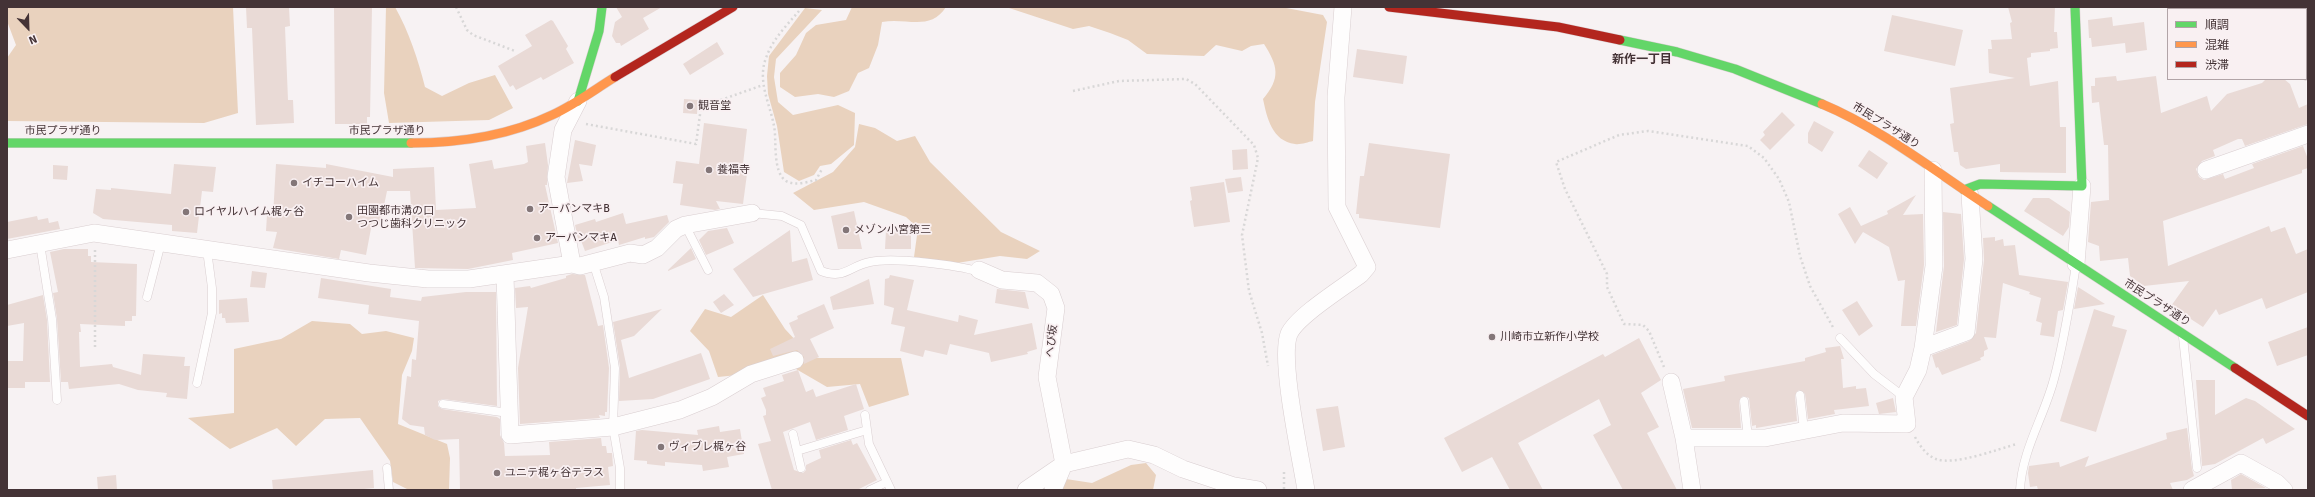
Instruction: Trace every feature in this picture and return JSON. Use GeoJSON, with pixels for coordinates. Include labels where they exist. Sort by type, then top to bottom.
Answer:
{"type":"FeatureCollection","features":[{"type":"Feature","properties":{"kind":"street"},"geometry":{"type":"LineString","coordinates":[[572,264],[556,177],[563,130],[578,101],[600,31],[602,7]]}},
{"type":"Feature","properties":{"kind":"street","name":"市民プラザ通り"},"geometry":{"type":"LineString","coordinates":[[7,143],[416,143],[460,141],[503,132],[552,115],[578,101],[733,7]]}},
{"type":"Feature","properties":{"kind":"street"},"geometry":{"type":"LineString","coordinates":[[1306,490],[1285,357],[1289,334],[1300,319],[1361,274],[1367,267],[1337,206],[1336,97],[1343,7]]}},
{"type":"Feature","properties":{"kind":"street","name":"市民プラザ通り"},"geometry":{"type":"LineString","coordinates":[[1389,7],[1558,27],[1676,52],[1735,69],[1839,111],[1889,141],[2308,416]]}},
{"type":"Feature","properties":{"kind":"street"},"geometry":{"type":"LineString","coordinates":[[2075,7],[2082,186],[2076,264]]}},
{"type":"Feature","properties":{"kind":"street"},"geometry":{"type":"LineString","coordinates":[[2206,170],[2308,134]]}},
{"type":"Feature","properties":{"kind":"street"},"geometry":{"type":"LineString","coordinates":[[1684,438],[1765,438],[1842,423],[1908,424],[1904,397],[1918,370],[1923,348],[1934,266],[1933,170]]}},
{"type":"Feature","properties":{"kind":"street"},"geometry":{"type":"LineString","coordinates":[[1923,348],[1966,332],[1974,260],[1967,192],[1980,184],[2082,186]]}},
{"type":"Feature","properties":{"kind":"street"},"geometry":{"type":"LineString","coordinates":[[7,250],[94,233],[369,273],[428,279],[469,279],[572,264],[580,266],[630,253],[643,255],[658,248],[676,229],[685,225],[752,213]]}},
{"type":"Feature","properties":{"kind":"street","name":"へび坂"},"geometry":{"type":"LineString","coordinates":[[979,270],[1002,280],[1037,283],[1051,294],[1056,308],[1047,376],[1064,464]]}},
{"type":"Feature","properties":{"kind":"street"},"geometry":{"type":"LineString","coordinates":[[506,274],[510,435],[613,426],[680,410],[712,396],[751,374],[795,360]]}},
{"type":"Feature","properties":{"kind":"street"},"geometry":{"type":"LineString","coordinates":[[1671,382],[1684,438],[1692,490]]}},
{"type":"Feature","properties":{"kind":"street"},"geometry":{"type":"LineString","coordinates":[[1026,490],[1064,464],[1128,449],[1154,455],[1183,469],[1234,486],[1258,490]]}},
{"type":"Feature","properties":{"kind":"street"},"geometry":{"type":"LineString","coordinates":[[2192,490],[2241,463],[2277,483],[2284,490]]}},
{"type":"Feature","properties":{"kind":"street"},"geometry":{"type":"LineString","coordinates":[[1053,490],[1064,464]]}},
{"type":"Feature","properties":{"kind":"lane"},"geometry":{"type":"LineString","coordinates":[[752,213],[782,216],[801,225],[821,271],[831,275],[846,273],[869,262],[900,260],[973,270],[1002,280]]}},
{"type":"Feature","properties":{"kind":"lane"},"geometry":{"type":"LineString","coordinates":[[685,225],[708,270]]}},
{"type":"Feature","properties":{"kind":"lane"},"geometry":{"type":"LineString","coordinates":[[147,297],[161,243]]}},
{"type":"Feature","properties":{"kind":"lane"},"geometry":{"type":"LineString","coordinates":[[40,244],[52,319],[57,400]]}},
{"type":"Feature","properties":{"kind":"lane"},"geometry":{"type":"LineString","coordinates":[[197,383],[212,313],[212,288],[207,250]]}},
{"type":"Feature","properties":{"kind":"lane"},"geometry":{"type":"LineString","coordinates":[[593,262],[604,297],[615,368],[613,426],[620,468],[620,490]]}},
{"type":"Feature","properties":{"kind":"lane"},"geometry":{"type":"LineString","coordinates":[[2020,490],[2021,478],[2030,441],[2054,380],[2076,264]]}},
{"type":"Feature","properties":{"kind":"lane"},"geometry":{"type":"LineString","coordinates":[[2182,334],[2198,468]]}},
{"type":"Feature","properties":{"kind":"lane"},"geometry":{"type":"LineString","coordinates":[[1840,338],[1874,374],[1904,397]]}},
{"type":"Feature","properties":{"kind":"lane"},"geometry":{"type":"LineString","coordinates":[[1800,395],[1804,430]]}},
{"type":"Feature","properties":{"kind":"lane"},"geometry":{"type":"LineString","coordinates":[[1744,401],[1748,438]]}},
{"type":"Feature","properties":{"kind":"lane"},"geometry":{"type":"LineString","coordinates":[[443,404],[509,413]]}},
{"type":"Feature","properties":{"kind":"lane"},"geometry":{"type":"LineString","coordinates":[[865,415],[869,444],[889,486],[870,490]]}},
{"type":"Feature","properties":{"kind":"lane"},"geometry":{"type":"LineString","coordinates":[[797,451],[867,430]]}},
{"type":"Feature","properties":{"kind":"lane"},"geometry":{"type":"LineString","coordinates":[[792,434],[801,468]]}},
{"type":"Feature","properties":{"kind":"lane"},"geometry":{"type":"LineString","coordinates":[[387,468],[389,490]]}},
{"type":"Feature","properties":{"kind":"path"},"geometry":{"type":"LineString","coordinates":[[456,7],[467,30],[473,35],[515,51]]}},
{"type":"Feature","properties":{"kind":"path"},"geometry":{"type":"LineString","coordinates":[[799,11],[774,41],[765,59],[763,85],[765,98],[774,126],[774,151],[782,176],[786,181],[801,184],[816,180],[822,169]]}},
{"type":"Feature","properties":{"kind":"path"},"geometry":{"type":"LineString","coordinates":[[1073,91],[1119,81],[1186,79],[1195,84],[1254,144],[1258,158],[1256,176],[1242,235],[1249,291],[1262,333],[1268,367]]}},
{"type":"Feature","properties":{"kind":"path"},"geometry":{"type":"LineString","coordinates":[[568,121],[696,144],[701,107],[763,85]]}},
{"type":"Feature","properties":{"kind":"path"},"geometry":{"type":"LineString","coordinates":[[1671,382],[1649,331],[1643,325],[1624,324],[1607,287],[1607,274],[1565,188],[1556,162],[1619,135],[1648,131],[1705,139],[1748,146],[1764,158],[1779,179],[1789,202],[1800,256],[1810,286],[1840,338]]}},
{"type":"Feature","properties":{"kind":"path"},"geometry":{"type":"LineString","coordinates":[[94,233],[95,347]]}},
{"type":"Feature","properties":{"kind":"path"},"geometry":{"type":"LineString","coordinates":[[1908,424],[1925,452],[1935,459],[1947,462],[2030,441]]}},
{"type":"Feature","properties":{"kind":"path"},"geometry":{"type":"LineString","coordinates":[[1284,467],[1284,490]]}},
{"type":"Feature","properties":{"kind":"shaded area"},"geometry":{"type":"Polygon","coordinates":[[[7,7],[233,7],[238,113],[204,123],[7,121],[7,58],[16,45],[7,21],[7,7]]]}},
{"type":"Feature","properties":{"kind":"shaded area"},"geometry":{"type":"Polygon","coordinates":[[[386,7],[395,7],[405,26],[413,46],[425,87],[442,96],[469,83],[495,75],[513,108],[489,120],[389,123],[384,93],[386,7]]]}},
{"type":"Feature","properties":{"kind":"shaded area"},"geometry":{"type":"Polygon","coordinates":[[[852,7],[946,7],[940,15],[925,21],[882,22],[878,45],[869,68],[858,73],[849,91],[834,97],[818,94],[795,97],[780,87],[780,73],[796,55],[806,33],[816,25],[846,20],[852,7]]]}},
{"type":"Feature","properties":{"kind":"shaded area"},"geometry":{"type":"Polygon","coordinates":[[[1006,7],[1281,7],[1323,15],[1327,22],[1315,102],[1313,141],[1302,144],[1287,142],[1272,128],[1266,114],[1263,99],[1273,85],[1276,72],[1269,52],[1264,44],[1251,46],[1242,51],[1216,45],[1204,56],[1147,54],[1128,40],[1089,26],[1073,29],[1006,7]]]}},
{"type":"Feature","properties":{"kind":"shaded area"},"geometry":{"type":"Polygon","coordinates":[[[805,8],[822,10],[776,59],[774,77],[778,102],[793,115],[838,105],[855,113],[854,145],[831,164],[820,166],[814,175],[799,181],[784,172],[777,126],[768,94],[767,76],[769,56],[805,8]]]}},
{"type":"Feature","properties":{"kind":"shaded area"},"geometry":{"type":"Polygon","coordinates":[[[859,124],[875,128],[897,141],[915,136],[930,162],[1001,232],[1040,251],[1027,259],[1000,256],[957,263],[914,257],[918,228],[906,217],[864,202],[814,210],[793,193],[833,172],[855,147],[859,124]]]}},
{"type":"Feature","properties":{"kind":"shaded area"},"geometry":{"type":"Polygon","coordinates":[[[763,295],[785,329],[812,358],[901,358],[909,395],[869,407],[860,384],[827,387],[796,369],[718,377],[709,351],[690,331],[705,309],[731,317],[763,295]]]}},
{"type":"Feature","properties":{"kind":"shaded area"},"geometry":{"type":"Polygon","coordinates":[[[312,321],[350,324],[362,334],[386,331],[414,338],[412,351],[402,375],[398,424],[447,444],[450,458],[449,490],[409,490],[393,482],[390,461],[360,418],[325,419],[296,446],[277,428],[230,449],[188,418],[234,413],[234,349],[281,339],[312,321]]]}},
{"type":"Feature","properties":{"kind":"shaded area"},"geometry":{"type":"Polygon","coordinates":[[[1146,463],[1156,475],[1153,490],[1061,490],[1066,479],[1092,483],[1131,465],[1146,463]]]}},
{"type":"Feature","properties":{"kind":"building"},"geometry":{"type":"Polygon","coordinates":[[[246,7],[289,7],[290,26],[285,27],[288,100],[293,100],[294,123],[256,125],[252,28],[247,28],[246,7]]]}},
{"type":"Feature","properties":{"kind":"building"},"geometry":{"type":"Polygon","coordinates":[[[334,7],[372,7],[370,117],[367,117],[367,124],[335,124],[334,7]]]}},
{"type":"Feature","properties":{"kind":"building"},"geometry":{"type":"Polygon","coordinates":[[[616,7],[662,7],[643,18],[649,29],[621,46],[620,43],[616,43],[612,36],[615,22],[622,17],[616,7]]]}},
{"type":"Feature","properties":{"kind":"building"},"geometry":{"type":"Polygon","coordinates":[[[2008,7],[2055,7],[2054,32],[2057,32],[2058,48],[2050,49],[2050,51],[2031,53],[2031,57],[2027,58],[2030,86],[2058,81],[2060,127],[2066,127],[2066,173],[2000,172],[2000,164],[1966,169],[1960,165],[1958,152],[1954,152],[1950,124],[1954,123],[1950,88],[2015,78],[1989,73],[1988,49],[1992,49],[1991,40],[2012,39],[2010,23],[2012,22],[2008,7]]]}},
{"type":"Feature","properties":{"kind":"building"},"geometry":{"type":"Polygon","coordinates":[[[1892,15],[1963,30],[1955,66],[1884,51],[1892,15]]]}},
{"type":"Feature","properties":{"kind":"building"},"geometry":{"type":"Polygon","coordinates":[[[2112,17],[2113,26],[2144,22],[2147,50],[2126,53],[2125,43],[2092,47],[2091,38],[2089,38],[2088,20],[2112,17]]]}},
{"type":"Feature","properties":{"kind":"building"},"geometry":{"type":"Polygon","coordinates":[[[551,20],[568,46],[566,49],[574,63],[543,80],[541,77],[516,90],[513,85],[510,87],[498,66],[532,46],[525,35],[551,20]]]}},
{"type":"Feature","properties":{"kind":"building"},"geometry":{"type":"Polygon","coordinates":[[[717,42],[724,54],[690,75],[683,64],[717,42]]]}},
{"type":"Feature","properties":{"kind":"building"},"geometry":{"type":"Polygon","coordinates":[[[1357,49],[1407,56],[1403,84],[1353,77],[1357,49]]]}},
{"type":"Feature","properties":{"kind":"building"},"geometry":{"type":"Polygon","coordinates":[[[2116,76],[2117,81],[2156,76],[2161,113],[2207,96],[2211,111],[2227,94],[2262,83],[2265,80],[2285,80],[2290,84],[2299,108],[2308,104],[2308,124],[2245,146],[2242,139],[2238,139],[2213,150],[2215,156],[2202,161],[2196,169],[2199,177],[2204,180],[2223,174],[2225,179],[2254,168],[2252,164],[2303,146],[2308,159],[2308,168],[2302,170],[2302,173],[2163,221],[2168,266],[2269,226],[2271,232],[2285,227],[2296,254],[2308,249],[2308,292],[2266,309],[2262,298],[2219,315],[2216,309],[2203,327],[2171,306],[2189,281],[2144,286],[2130,276],[2128,258],[2100,261],[2099,246],[2088,242],[2091,202],[2109,200],[2108,145],[2104,145],[2099,102],[2092,103],[2091,86],[2095,86],[2095,78],[2116,76]]]}},
{"type":"Feature","properties":{"kind":"building","name":"観音堂"},"geometry":{"type":"Polygon","coordinates":[[[684,99],[698,100],[697,114],[683,113],[684,99]]]}},
{"type":"Feature","properties":{"kind":"building"},"geometry":{"type":"Polygon","coordinates":[[[1782,112],[1795,125],[1770,150],[1760,140],[1765,135],[1763,132],[1782,112]]]}},
{"type":"Feature","properties":{"kind":"building"},"geometry":{"type":"Polygon","coordinates":[[[1814,121],[1834,132],[1822,152],[1808,143],[1808,133],[1814,121]]]}},
{"type":"Feature","properties":{"kind":"building","name":"養福寺"},"geometry":{"type":"Polygon","coordinates":[[[704,123],[747,129],[742,173],[747,174],[743,204],[716,201],[720,209],[715,210],[680,205],[683,184],[673,183],[676,161],[699,164],[704,123]]]}},
{"type":"Feature","properties":{"kind":"building"},"geometry":{"type":"Polygon","coordinates":[[[575,140],[596,145],[592,166],[579,164],[583,181],[567,183],[575,140]]]}},
{"type":"Feature","properties":{"kind":"building"},"geometry":{"type":"Polygon","coordinates":[[[545,143],[548,165],[547,185],[545,185],[558,243],[512,253],[513,260],[468,269],[415,268],[410,191],[387,191],[380,225],[372,223],[366,255],[341,250],[339,259],[273,248],[277,232],[266,231],[267,215],[273,216],[276,164],[326,168],[326,164],[393,177],[393,169],[434,167],[436,210],[476,208],[469,164],[492,160],[494,169],[524,164],[528,162],[526,146],[545,143]]]}},
{"type":"Feature","properties":{"kind":"building"},"geometry":{"type":"Polygon","coordinates":[[[1369,143],[1450,154],[1440,228],[1359,218],[1359,214],[1356,214],[1360,176],[1364,176],[1369,143]]]}},
{"type":"Feature","properties":{"kind":"building"},"geometry":{"type":"Polygon","coordinates":[[[1247,149],[1248,169],[1233,170],[1232,150],[1247,149]]]}},
{"type":"Feature","properties":{"kind":"building"},"geometry":{"type":"Polygon","coordinates":[[[1869,150],[1888,163],[1877,179],[1858,166],[1869,150]]]}},
{"type":"Feature","properties":{"kind":"building"},"geometry":{"type":"Polygon","coordinates":[[[174,164],[216,167],[213,192],[202,191],[197,233],[172,231],[172,225],[103,219],[93,213],[96,189],[111,190],[111,188],[171,194],[174,164]]]}},
{"type":"Feature","properties":{"kind":"building"},"geometry":{"type":"Polygon","coordinates":[[[53,165],[68,166],[67,180],[53,179],[53,165]]]}},
{"type":"Feature","properties":{"kind":"building"},"geometry":{"type":"Polygon","coordinates":[[[1241,177],[1243,191],[1228,193],[1225,179],[1241,177]]]}},
{"type":"Feature","properties":{"kind":"building"},"geometry":{"type":"Polygon","coordinates":[[[1224,182],[1230,222],[1194,227],[1190,201],[1192,200],[1190,187],[1224,182]]]}},
{"type":"Feature","properties":{"kind":"building"},"geometry":{"type":"Polygon","coordinates":[[[1916,195],[1903,215],[1923,214],[1924,265],[1916,326],[1901,326],[1905,280],[1898,281],[1889,247],[1863,232],[1855,244],[1838,214],[1850,207],[1861,226],[1888,214],[1887,211],[1916,195]]]}},
{"type":"Feature","properties":{"kind":"building"},"geometry":{"type":"Polygon","coordinates":[[[2033,198],[2049,198],[2070,212],[2069,227],[2063,236],[2024,211],[2033,198]]]}},
{"type":"Feature","properties":{"kind":"building","name":"メゾン小宮第三"},"geometry":{"type":"Polygon","coordinates":[[[854,211],[862,249],[838,249],[831,216],[854,211]]]}},
{"type":"Feature","properties":{"kind":"building"},"geometry":{"type":"Polygon","coordinates":[[[1943,212],[1961,214],[1964,259],[1957,325],[1936,332],[1944,266],[1943,212]]]}},
{"type":"Feature","properties":{"kind":"building"},"geometry":{"type":"Polygon","coordinates":[[[623,213],[626,224],[667,215],[669,222],[654,237],[645,239],[645,237],[619,245],[618,240],[585,251],[580,238],[578,239],[575,225],[595,219],[596,222],[623,213]]]}},
{"type":"Feature","properties":{"kind":"building"},"geometry":{"type":"Polygon","coordinates":[[[37,216],[38,220],[48,218],[49,223],[58,221],[60,229],[7,239],[7,222],[37,216]]]}},
{"type":"Feature","properties":{"kind":"building"},"geometry":{"type":"Polygon","coordinates":[[[727,228],[734,243],[706,255],[699,240],[708,231],[727,228]]]}},
{"type":"Feature","properties":{"kind":"building"},"geometry":{"type":"Polygon","coordinates":[[[790,230],[792,262],[807,258],[813,280],[753,297],[733,269],[790,230]]]}},
{"type":"Feature","properties":{"kind":"building"},"geometry":{"type":"Polygon","coordinates":[[[886,230],[911,230],[911,249],[885,249],[886,230]]]}},
{"type":"Feature","properties":{"kind":"building"},"geometry":{"type":"Polygon","coordinates":[[[1995,237],[1995,241],[2003,239],[2004,246],[2015,245],[2019,275],[2068,282],[2063,310],[2058,311],[2054,337],[2040,335],[2042,323],[2036,321],[2041,298],[2029,294],[2030,292],[2003,283],[1996,338],[1984,337],[1988,349],[1984,351],[1984,356],[1980,358],[1981,360],[1942,375],[1938,367],[1936,368],[1932,355],[1969,341],[1976,333],[1984,260],[1983,238],[1995,237]]]}},
{"type":"Feature","properties":{"kind":"building"},"geometry":{"type":"Polygon","coordinates":[[[691,248],[696,259],[668,271],[668,270],[691,248]]]}},
{"type":"Feature","properties":{"kind":"building"},"geometry":{"type":"Polygon","coordinates":[[[64,249],[88,249],[88,256],[91,256],[91,262],[137,264],[136,316],[132,316],[132,321],[125,321],[125,326],[80,324],[80,367],[112,364],[113,367],[141,375],[143,354],[185,357],[184,366],[190,366],[187,399],[166,397],[167,393],[138,390],[119,384],[69,389],[68,382],[61,382],[57,319],[53,293],[58,292],[50,252],[64,249]]]}},
{"type":"Feature","properties":{"kind":"building"},"geometry":{"type":"Polygon","coordinates":[[[252,271],[267,273],[265,288],[250,287],[252,271]]]}},
{"type":"Feature","properties":{"kind":"building"},"geometry":{"type":"Polygon","coordinates":[[[572,274],[585,275],[598,326],[603,325],[609,368],[607,412],[605,412],[605,416],[599,415],[600,418],[520,424],[518,368],[528,307],[516,308],[515,288],[530,286],[531,288],[566,278],[566,276],[572,274]]]}},
{"type":"Feature","properties":{"kind":"building"},"geometry":{"type":"Polygon","coordinates":[[[890,275],[914,280],[907,310],[958,322],[959,315],[978,320],[974,335],[1032,323],[1037,349],[1027,352],[1028,354],[991,362],[989,353],[950,344],[947,355],[925,350],[923,357],[900,351],[905,327],[891,324],[894,308],[884,305],[885,279],[889,278],[890,275]]]}},
{"type":"Feature","properties":{"kind":"building"},"geometry":{"type":"Polygon","coordinates":[[[321,278],[391,289],[390,297],[421,301],[422,297],[466,292],[496,292],[497,406],[443,399],[438,401],[438,406],[442,409],[497,417],[500,419],[500,435],[504,443],[505,456],[550,455],[549,442],[601,438],[602,446],[606,446],[607,453],[612,453],[613,466],[608,467],[610,485],[576,488],[576,490],[460,490],[459,439],[435,440],[425,435],[424,427],[410,425],[402,419],[407,376],[411,377],[412,359],[416,360],[419,321],[368,314],[369,305],[318,298],[321,278]]]}},
{"type":"Feature","properties":{"kind":"building"},"geometry":{"type":"Polygon","coordinates":[[[869,279],[874,304],[833,310],[830,297],[869,279]]]}},
{"type":"Feature","properties":{"kind":"building"},"geometry":{"type":"Polygon","coordinates":[[[2078,287],[2105,304],[2074,309],[2078,287]]]}},
{"type":"Feature","properties":{"kind":"building"},"geometry":{"type":"Polygon","coordinates":[[[997,289],[1025,292],[1029,309],[995,303],[997,289]]]}},
{"type":"Feature","properties":{"kind":"building"},"geometry":{"type":"Polygon","coordinates":[[[724,294],[734,305],[721,313],[713,302],[724,294]]]}},
{"type":"Feature","properties":{"kind":"building"},"geometry":{"type":"Polygon","coordinates":[[[43,295],[47,320],[50,382],[25,382],[25,388],[7,388],[7,361],[23,361],[24,323],[7,326],[7,305],[43,295]]]}},
{"type":"Feature","properties":{"kind":"building"},"geometry":{"type":"Polygon","coordinates":[[[247,298],[249,322],[226,323],[225,318],[222,318],[222,313],[219,314],[219,300],[247,298]]]}},
{"type":"Feature","properties":{"kind":"building"},"geometry":{"type":"Polygon","coordinates":[[[1857,301],[1873,326],[1859,336],[1842,310],[1857,301]]]}},
{"type":"Feature","properties":{"kind":"building"},"geometry":{"type":"Polygon","coordinates":[[[824,304],[834,328],[810,339],[819,357],[804,364],[804,357],[797,350],[773,356],[770,349],[795,337],[789,323],[798,319],[797,316],[824,304]]]}},
{"type":"Feature","properties":{"kind":"building"},"geometry":{"type":"Polygon","coordinates":[[[662,309],[634,336],[621,340],[629,378],[701,353],[710,379],[653,399],[619,401],[620,367],[613,322],[662,309]]]}},
{"type":"Feature","properties":{"kind":"building"},"geometry":{"type":"Polygon","coordinates":[[[2094,309],[2115,316],[2112,326],[2127,330],[2096,432],[2060,421],[2094,309]]]}},
{"type":"Feature","properties":{"kind":"building"},"geometry":{"type":"Polygon","coordinates":[[[2308,327],[2308,355],[2277,366],[2268,342],[2308,327]]]}},
{"type":"Feature","properties":{"kind":"building"},"geometry":{"type":"Polygon","coordinates":[[[1639,338],[1661,380],[1641,393],[1659,427],[1647,433],[1677,490],[1623,490],[1593,435],[1611,425],[1599,399],[1518,443],[1543,490],[1510,490],[1492,457],[1462,472],[1444,438],[1603,354],[1605,357],[1639,338]]]}},
{"type":"Feature","properties":{"kind":"building"},"geometry":{"type":"Polygon","coordinates":[[[1840,346],[1844,359],[1841,359],[1843,388],[1856,386],[1856,389],[1866,388],[1869,406],[1834,410],[1835,414],[1808,419],[1805,394],[1799,390],[1795,395],[1797,421],[1756,428],[1756,425],[1752,426],[1749,398],[1743,396],[1739,401],[1741,428],[1692,428],[1683,389],[1725,381],[1724,376],[1805,361],[1805,358],[1826,352],[1825,348],[1840,346]]]}},
{"type":"Feature","properties":{"kind":"building"},"geometry":{"type":"Polygon","coordinates":[[[798,370],[806,392],[813,389],[816,397],[856,384],[864,409],[844,416],[848,430],[816,440],[810,422],[783,432],[794,470],[803,473],[806,470],[806,465],[821,458],[819,450],[851,440],[853,445],[857,443],[877,480],[857,490],[772,490],[758,444],[771,441],[763,416],[766,415],[766,410],[761,398],[766,396],[763,388],[784,381],[782,375],[798,370]]]}},
{"type":"Feature","properties":{"kind":"building"},"geometry":{"type":"Polygon","coordinates":[[[2196,380],[2215,380],[2215,415],[2246,398],[2255,401],[2295,429],[2266,444],[2263,438],[2215,464],[2202,466],[2196,380]]]}},
{"type":"Feature","properties":{"kind":"building"},"geometry":{"type":"Polygon","coordinates":[[[1893,398],[1896,412],[1879,414],[1876,403],[1893,398]]]}},
{"type":"Feature","properties":{"kind":"building"},"geometry":{"type":"Polygon","coordinates":[[[1338,406],[1345,447],[1323,451],[1316,409],[1338,406]]]}},
{"type":"Feature","properties":{"kind":"building"},"geometry":{"type":"Polygon","coordinates":[[[719,426],[720,432],[740,429],[744,454],[727,457],[729,467],[703,471],[702,465],[665,462],[665,466],[647,464],[647,461],[634,460],[636,431],[642,430],[698,435],[697,430],[719,426]]]}},
{"type":"Feature","properties":{"kind":"building"},"geometry":{"type":"Polygon","coordinates":[[[2187,428],[2194,476],[2187,480],[2170,483],[2173,490],[2038,490],[2037,486],[2030,487],[2028,473],[2029,466],[2059,462],[2060,467],[2089,456],[2085,467],[2167,439],[2166,433],[2187,428]]]}},
{"type":"Feature","properties":{"kind":"building"},"geometry":{"type":"Polygon","coordinates":[[[373,470],[374,488],[354,490],[273,490],[272,480],[373,470]]]}},
{"type":"Feature","properties":{"kind":"building"},"geometry":{"type":"Polygon","coordinates":[[[2241,474],[2266,488],[2232,490],[2231,480],[2241,474]]]}},
{"type":"Feature","properties":{"kind":"building"},"geometry":{"type":"Polygon","coordinates":[[[116,475],[117,490],[98,490],[97,477],[116,475]]]}},
{"type":"Feature","properties":{"kind":"traffic: fast"},"geometry":{"type":"LineString","coordinates":[[578,101],[599,31],[602,7]]}},
{"type":"Feature","properties":{"kind":"traffic: fast"},"geometry":{"type":"LineString","coordinates":[[1964,190],[1980,184],[2082,186],[2075,7]]}},
{"type":"Feature","properties":{"kind":"traffic: fast"},"geometry":{"type":"LineString","coordinates":[[1620,40],[1677,52],[1735,69],[1822,104]]}},
{"type":"Feature","properties":{"kind":"traffic: fast"},"geometry":{"type":"LineString","coordinates":[[7,143],[411,143]]}},
{"type":"Feature","properties":{"kind":"traffic: fast"},"geometry":{"type":"LineString","coordinates":[[1988,206],[2235,368]]}},
{"type":"Feature","properties":{"kind":"traffic: slow"},"geometry":{"type":"LineString","coordinates":[[411,143],[466,140],[518,128],[560,111],[615,77]]}},
{"type":"Feature","properties":{"kind":"traffic: slow"},"geometry":{"type":"LineString","coordinates":[[1822,104],[1865,125],[1907,151],[1988,206]]}},
{"type":"Feature","properties":{"kind":"traffic: jam"},"geometry":{"type":"LineString","coordinates":[[615,77],[733,7]]}},
{"type":"Feature","properties":{"kind":"traffic: jam"},"geometry":{"type":"LineString","coordinates":[[1389,7],[1558,27],[1620,40]]}},
{"type":"Feature","properties":{"kind":"traffic: jam"},"geometry":{"type":"LineString","coordinates":[[2235,368],[2308,416]]}},
{"type":"Feature","properties":{"kind":"place","name":"観音堂"},"geometry":{"type":"Point","coordinates":[690,106]}},
{"type":"Feature","properties":{"kind":"place","name":"養福寺"},"geometry":{"type":"Point","coordinates":[709,170]}},
{"type":"Feature","properties":{"kind":"place","name":"イチコーハイム"},"geometry":{"type":"Point","coordinates":[294,183]}},
{"type":"Feature","properties":{"kind":"place","name":"アーバンマキB"},"geometry":{"type":"Point","coordinates":[530,209]}},
{"type":"Feature","properties":{"kind":"place","name":"ロイヤルハイム梶ヶ谷"},"geometry":{"type":"Point","coordinates":[186,212]}},
{"type":"Feature","properties":{"kind":"place","name":"田園都市溝の口 つつじ歯科クリニック"},"geometry":{"type":"Point","coordinates":[349,217]}},
{"type":"Feature","properties":{"kind":"place","name":"メゾン小宮第三"},"geometry":{"type":"Point","coordinates":[846,230]}},
{"type":"Feature","properties":{"kind":"place","name":"アーバンマキA"},"geometry":{"type":"Point","coordinates":[537,238]}},
{"type":"Feature","properties":{"kind":"place","name":"川崎市立新作小学校"},"geometry":{"type":"Point","coordinates":[1492,337]}},
{"type":"Feature","properties":{"kind":"place","name":"ヴィブレ梶ヶ谷"},"geometry":{"type":"Point","coordinates":[661,447]}},
{"type":"Feature","properties":{"kind":"place","name":"ユニテ梶ヶ谷テラス"},"geometry":{"type":"Point","coordinates":[497,473]}},
{"type":"Feature","properties":{"kind":"district","name":"新作一丁目"},"geometry":{"type":"Point","coordinates":[1642,60]}}]}
